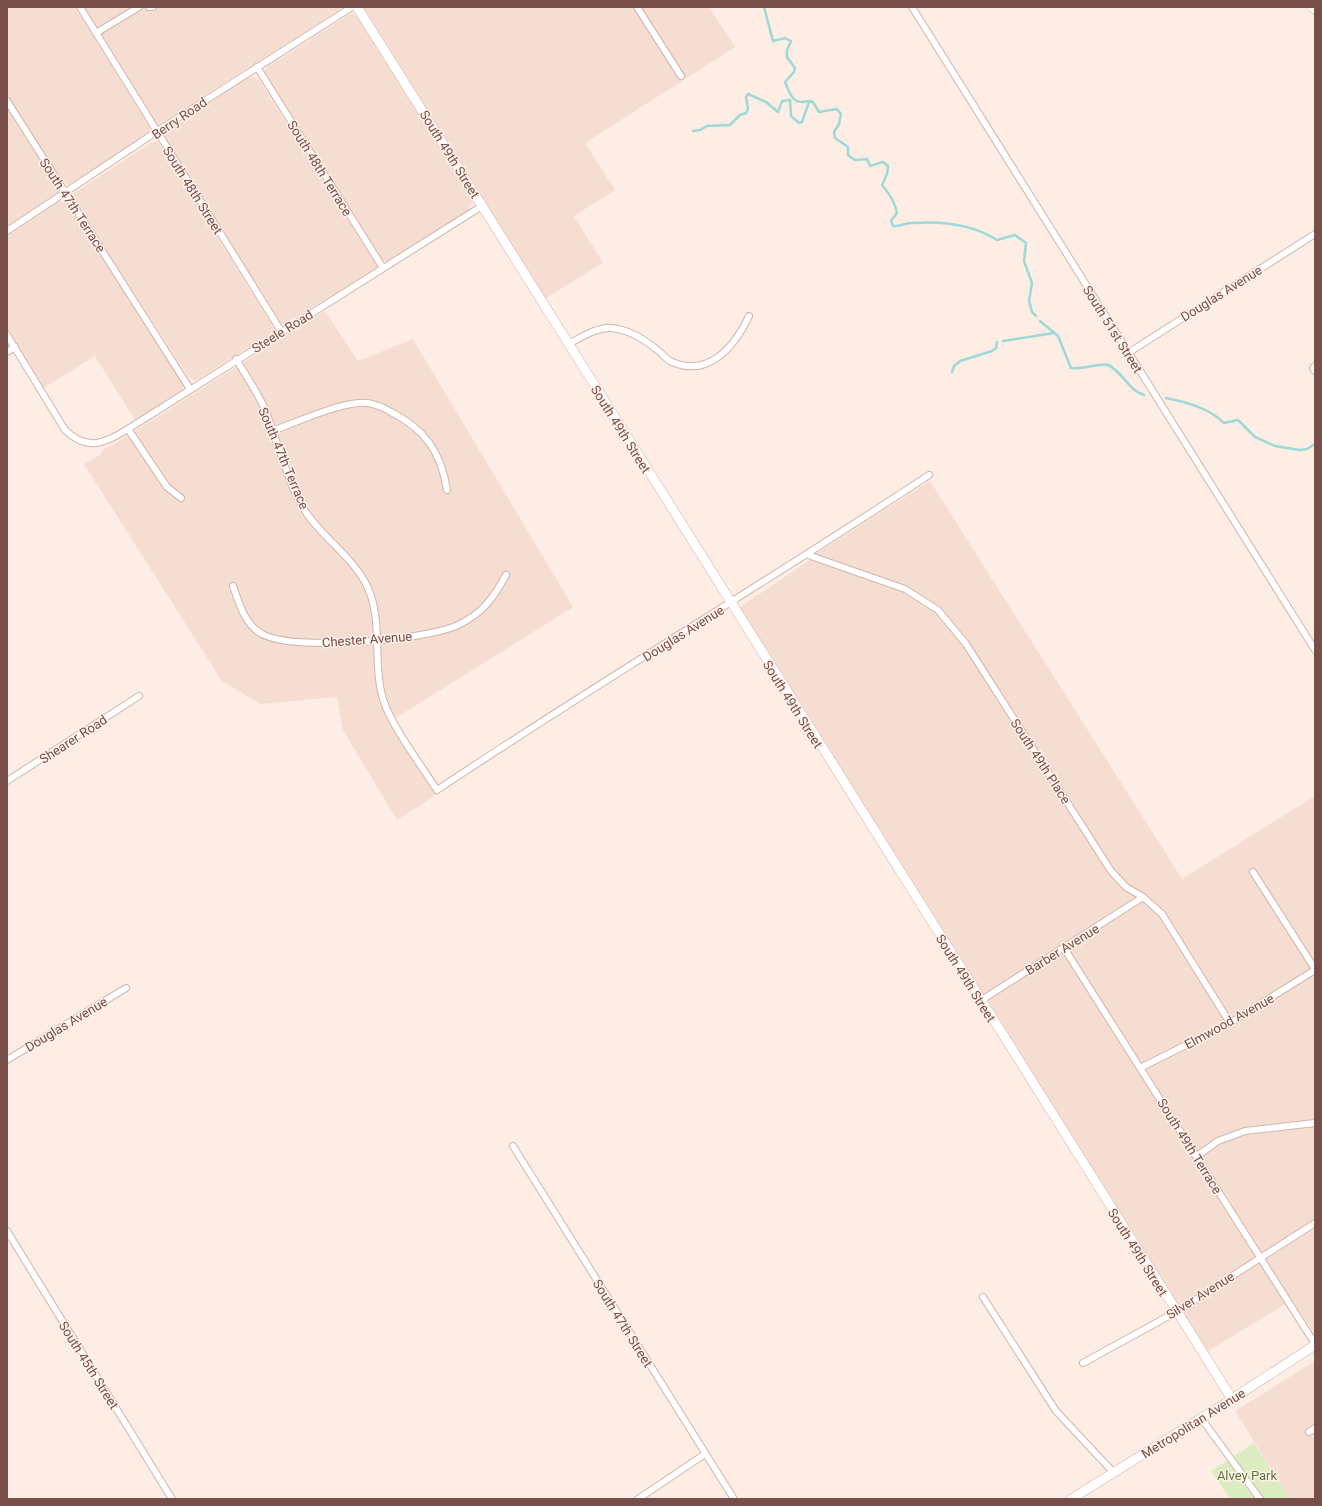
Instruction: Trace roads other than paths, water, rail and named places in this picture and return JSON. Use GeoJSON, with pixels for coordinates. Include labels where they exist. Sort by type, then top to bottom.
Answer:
{"type":"FeatureCollection","features":[{"type":"Feature","properties":{"kind":"street","name":"South 48th Street"},"geometry":{"type":"LineString","coordinates":[[80,7],[280,331]]}},
{"type":"Feature","properties":{"kind":"street"},"geometry":{"type":"LineString","coordinates":[[96,33],[139,7]]}},
{"type":"Feature","properties":{"kind":"street","name":"Berry Road"},"geometry":{"type":"LineString","coordinates":[[7,231],[157,132],[352,7]]}},
{"type":"Feature","properties":{"kind":"street","name":"South 49th Street"},"geometry":{"type":"LineString","coordinates":[[357,7],[730,604],[1232,1399]]}},
{"type":"Feature","properties":{"kind":"street"},"geometry":{"type":"LineString","coordinates":[[638,7],[681,76]]}},
{"type":"Feature","properties":{"kind":"street","name":"South 51st Street"},"geometry":{"type":"LineString","coordinates":[[912,7],[1315,650]]}},
{"type":"Feature","properties":{"kind":"street","name":"South 48th Terrace"},"geometry":{"type":"LineString","coordinates":[[257,68],[383,268]]}},
{"type":"Feature","properties":{"kind":"street","name":"South 47th Terrace"},"geometry":{"type":"LineString","coordinates":[[7,101],[190,389]]}},
{"type":"Feature","properties":{"kind":"street","name":"Steele Road"},"geometry":{"type":"LineString","coordinates":[[15,347],[65,430],[79,441],[88,444],[110,440],[280,331],[482,206]]}},
{"type":"Feature","properties":{"kind":"street","name":"Douglas Avenue"},"geometry":{"type":"LineString","coordinates":[[1128,353],[1315,234]]}},
{"type":"Feature","properties":{"kind":"street"},"geometry":{"type":"LineString","coordinates":[[568,344],[597,331],[609,328],[622,330],[636,335],[671,361],[694,367],[711,362],[727,349],[740,336],[749,316]]}},
{"type":"Feature","properties":{"kind":"street"},"geometry":{"type":"LineString","coordinates":[[7,335],[15,347],[7,352]]}},
{"type":"Feature","properties":{"kind":"street","name":"South 47th Terrace"},"geometry":{"type":"LineString","coordinates":[[236,359],[265,411],[305,510],[322,532],[347,557],[366,583],[374,607],[380,684],[384,702],[394,722],[437,790]]}},
{"type":"Feature","properties":{"kind":"street"},"geometry":{"type":"LineString","coordinates":[[1315,366],[1313,368],[1315,371]]}},
{"type":"Feature","properties":{"kind":"street"},"geometry":{"type":"LineString","coordinates":[[272,431],[332,410],[359,403],[379,405],[407,420],[422,431],[434,451],[444,474],[446,490]]}},
{"type":"Feature","properties":{"kind":"street"},"geometry":{"type":"LineString","coordinates":[[128,429],[166,487],[182,498]]}},
{"type":"Feature","properties":{"kind":"street","name":"Douglas Avenue"},"geometry":{"type":"LineString","coordinates":[[437,790],[497,750],[808,555],[930,475]]}},
{"type":"Feature","properties":{"kind":"street","name":"South 49th Place"},"geometry":{"type":"LineString","coordinates":[[808,555],[905,589],[938,610],[966,644],[1111,870],[1126,887],[1143,897],[1162,914],[1230,1023]]}},
{"type":"Feature","properties":{"kind":"street","name":"Chester Avenue"},"geometry":{"type":"LineString","coordinates":[[233,586],[242,610],[252,625],[261,634],[273,639],[302,644],[377,640],[442,631],[458,625],[484,608],[493,598],[506,575]]}},
{"type":"Feature","properties":{"kind":"street","name":"Shearer Road"},"geometry":{"type":"LineString","coordinates":[[7,781],[139,696]]}},
{"type":"Feature","properties":{"kind":"street"},"geometry":{"type":"LineString","coordinates":[[1253,872],[1315,970]]}},
{"type":"Feature","properties":{"kind":"street","name":"Barber Avenue"},"geometry":{"type":"LineString","coordinates":[[980,1001],[1143,897]]}},
{"type":"Feature","properties":{"kind":"street","name":"South 49th Terrace"},"geometry":{"type":"LineString","coordinates":[[1064,948],[1315,1344]]}},
{"type":"Feature","properties":{"kind":"street","name":"Elmwood Avenue"},"geometry":{"type":"LineString","coordinates":[[1140,1068],[1230,1023],[1315,970]]}},
{"type":"Feature","properties":{"kind":"street","name":"Douglas Avenue"},"geometry":{"type":"LineString","coordinates":[[7,1060],[126,988]]}},
{"type":"Feature","properties":{"kind":"street"},"geometry":{"type":"LineString","coordinates":[[1196,1156],[1218,1141],[1245,1131],[1315,1123]]}},
{"type":"Feature","properties":{"kind":"street","name":"South 47th Street"},"geometry":{"type":"LineString","coordinates":[[513,1146],[734,1499]]}},
{"type":"Feature","properties":{"kind":"street","name":"Silver Avenue"},"geometry":{"type":"LineString","coordinates":[[1082,1363],[1176,1312],[1315,1223]]}},
{"type":"Feature","properties":{"kind":"street","name":"South 45th Street"},"geometry":{"type":"LineString","coordinates":[[7,1230],[172,1499]]}},
{"type":"Feature","properties":{"kind":"street"},"geometry":{"type":"LineString","coordinates":[[984,1297],[1056,1411],[1114,1472]]}},
{"type":"Feature","properties":{"kind":"street","name":"Metropolitan Avenue"},"geometry":{"type":"LineString","coordinates":[[1071,1499],[1232,1399],[1315,1344]]}},
{"type":"Feature","properties":{"kind":"street"},"geometry":{"type":"LineString","coordinates":[[1201,1418],[1260,1499]]}},
{"type":"Feature","properties":{"kind":"street"},"geometry":{"type":"LineString","coordinates":[[1309,1432],[1315,1428]]}},
{"type":"Feature","properties":{"kind":"street"},"geometry":{"type":"LineString","coordinates":[[638,1499],[705,1454]]}},
{"type":"Feature","properties":{"kind":"waterway"},"geometry":{"type":"LineString","coordinates":[[764,7],[773,41],[785,38],[791,41],[787,50],[787,57],[795,68],[794,72],[785,82],[789,91],[795,100],[802,102],[811,101]]}},
{"type":"Feature","properties":{"kind":"waterway"},"geometry":{"type":"LineString","coordinates":[[693,131],[700,130],[707,126],[730,125],[740,115],[746,113],[748,109],[746,97],[748,94],[766,102],[778,112],[782,101],[790,100],[791,116],[799,123],[802,122],[809,102],[813,102],[819,112],[837,109],[841,114],[839,124],[834,132],[835,138],[848,147],[848,155],[855,160],[867,159],[870,166],[883,162],[888,166],[887,174],[882,185],[895,205],[897,213],[891,221],[893,226],[907,223],[945,223],[977,230],[997,240],[1015,235],[1026,243],[1024,261],[1032,283],[1029,301],[1032,312],[1036,316]]}},
{"type":"Feature","properties":{"kind":"waterway"},"geometry":{"type":"LineString","coordinates":[[1040,321],[1058,336],[1071,368],[1081,368],[1101,364],[1108,365],[1118,372],[1138,393],[1144,395]]}},
{"type":"Feature","properties":{"kind":"waterway"},"geometry":{"type":"LineString","coordinates":[[1003,341],[1054,333]]}},
{"type":"Feature","properties":{"kind":"waterway"},"geometry":{"type":"LineString","coordinates":[[952,372],[954,366],[960,361],[992,351],[996,348],[997,342]]}},
{"type":"Feature","properties":{"kind":"waterway"},"geometry":{"type":"LineString","coordinates":[[1166,398],[1189,404],[1211,413],[1224,423],[1238,420],[1255,437],[1275,446],[1300,450],[1307,449],[1315,444]]}},
{"type":"Feature","properties":{"kind":"park label","name":"Alvey Park"},"geometry":{"type":"Point","coordinates":[1247,1475]}}]}
